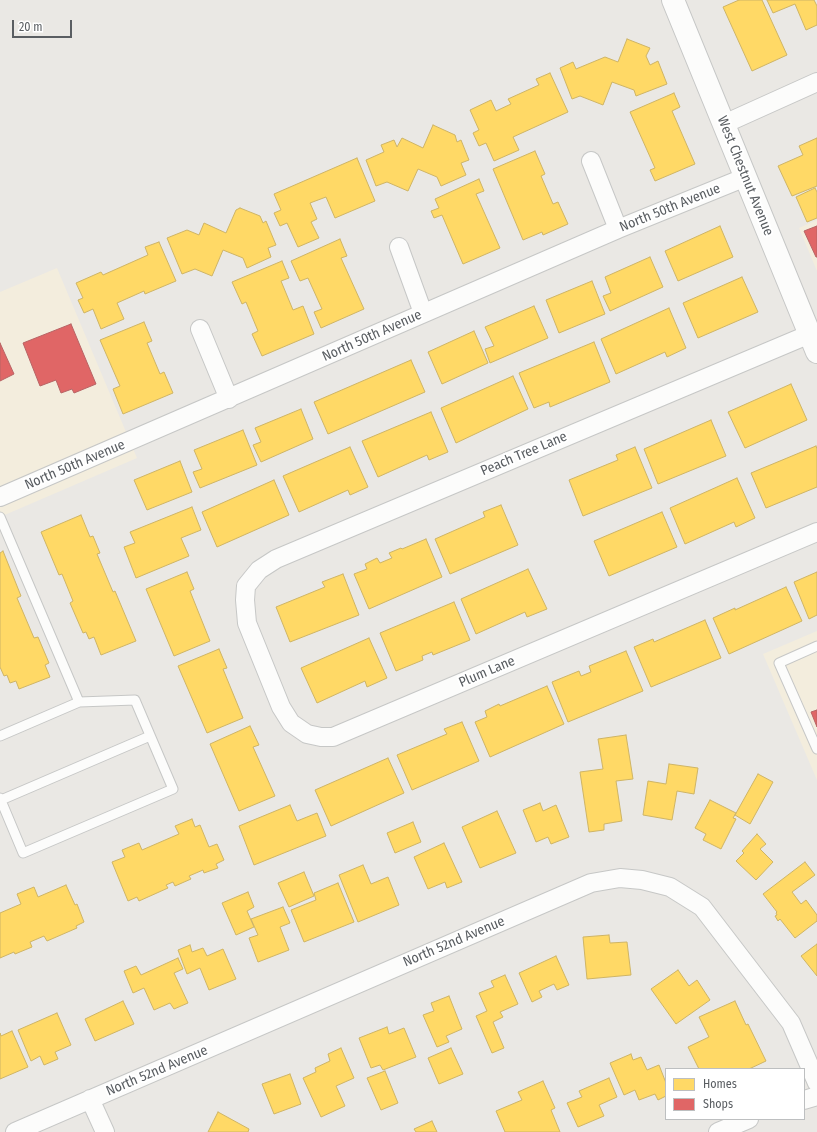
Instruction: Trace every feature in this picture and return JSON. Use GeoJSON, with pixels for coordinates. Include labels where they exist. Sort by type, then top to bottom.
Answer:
{"type":"FeatureCollection","features":[{"type":"Feature","properties":{"kind":"street","name":"West Chestnut Avenue"},"geometry":{"type":"LineString","coordinates":[[673,0],[813,343]]}},
{"type":"Feature","properties":{"kind":"street"},"geometry":{"type":"LineString","coordinates":[[724,124],[817,82]]}},
{"type":"Feature","properties":{"kind":"street"},"geometry":{"type":"LineString","coordinates":[[592,161],[618,229]]}},
{"type":"Feature","properties":{"kind":"street","name":"North 50th Avenue"},"geometry":{"type":"LineString","coordinates":[[0,497],[618,229],[746,177]]}},
{"type":"Feature","properties":{"kind":"street"},"geometry":{"type":"LineString","coordinates":[[399,247],[424,313]]}},
{"type":"Feature","properties":{"kind":"street"},"geometry":{"type":"LineString","coordinates":[[200,329],[229,399]]}},
{"type":"Feature","properties":{"kind":"street","name":"Peach Tree Lane"},"geometry":{"type":"LineString","coordinates":[[246,586],[259,570],[276,559],[813,343]]}},
{"type":"Feature","properties":{"kind":"street","name":"Plum Lane"},"geometry":{"type":"LineString","coordinates":[[246,586],[245,600],[247,623],[281,707],[291,723],[307,734],[321,738],[333,737],[817,532]]}},
{"type":"Feature","properties":{"kind":"street","name":"North 52nd Avenue"},"geometry":{"type":"LineString","coordinates":[[15,1132],[591,883],[620,878],[642,880],[670,887],[702,908],[791,1023],[817,1083]]}},
{"type":"Feature","properties":{"kind":"street"},"geometry":{"type":"LineString","coordinates":[[805,1100],[817,1096]]}},
{"type":"Feature","properties":{"kind":"street"},"geometry":{"type":"LineString","coordinates":[[90,1100],[105,1132]]}},
{"type":"Feature","properties":{"kind":"street"},"geometry":{"type":"LineString","coordinates":[[718,1132],[747,1120]]}},
{"type":"Feature","properties":{"kind":"lane"},"geometry":{"type":"LineString","coordinates":[[0,517],[79,702]]}},
{"type":"Feature","properties":{"kind":"lane"},"geometry":{"type":"LineString","coordinates":[[817,646],[780,663],[817,749]]}},
{"type":"Feature","properties":{"kind":"lane"},"geometry":{"type":"LineString","coordinates":[[0,736],[79,702],[135,700],[173,789],[23,853],[0,799],[150,736]]}},
{"type":"Feature","properties":{"kind":"shaded area"},"geometry":{"type":"Polygon","coordinates":[[[817,220],[817,271],[799,228],[817,220]]]}},
{"type":"Feature","properties":{"kind":"shaded area"},"geometry":{"type":"Polygon","coordinates":[[[57,268],[137,458],[0,517],[0,292],[57,268]]]}},
{"type":"Feature","properties":{"kind":"shaded area"},"geometry":{"type":"Polygon","coordinates":[[[817,631],[817,780],[763,654],[817,631]]]}},
{"type":"Feature","properties":{"kind":"building: Homes"},"geometry":{"type":"Polygon","coordinates":[[[739,0],[762,0],[787,55],[752,71],[723,7],[739,0]]]}},
{"type":"Feature","properties":{"kind":"building: Homes"},"geometry":{"type":"Polygon","coordinates":[[[767,0],[814,0],[817,6],[817,25],[806,30],[795,4],[773,13],[767,0]]]}},
{"type":"Feature","properties":{"kind":"building: Homes"},"geometry":{"type":"Polygon","coordinates":[[[627,39],[650,48],[646,56],[650,65],[658,61],[667,84],[636,96],[634,90],[612,82],[603,105],[580,96],[572,99],[560,68],[573,62],[576,69],[605,57],[618,62],[627,39]]]}},
{"type":"Feature","properties":{"kind":"building: Homes"},"geometry":{"type":"Polygon","coordinates":[[[550,73],[568,112],[513,137],[519,150],[494,161],[486,143],[479,146],[473,133],[479,130],[470,110],[491,100],[496,111],[511,104],[508,99],[539,85],[536,79],[550,73]]]}},
{"type":"Feature","properties":{"kind":"building: Homes"},"geometry":{"type":"Polygon","coordinates":[[[674,93],[680,107],[672,111],[695,164],[655,181],[650,170],[655,168],[630,112],[674,93]]]}},
{"type":"Feature","properties":{"kind":"building: Homes"},"geometry":{"type":"Polygon","coordinates":[[[433,125],[455,135],[457,142],[461,140],[469,160],[461,163],[466,175],[441,186],[437,177],[418,169],[408,191],[387,182],[376,186],[366,160],[384,152],[381,145],[394,140],[397,147],[402,138],[423,148],[433,125]]]}},
{"type":"Feature","properties":{"kind":"building: Homes"},"geometry":{"type":"Polygon","coordinates":[[[817,138],[817,186],[792,196],[778,166],[803,155],[799,146],[817,138]]]}},
{"type":"Feature","properties":{"kind":"building: Homes"},"geometry":{"type":"Polygon","coordinates":[[[535,151],[545,174],[541,176],[553,204],[558,202],[568,224],[543,235],[542,232],[523,240],[493,169],[535,151]]]}},
{"type":"Feature","properties":{"kind":"building: Homes"},"geometry":{"type":"Polygon","coordinates":[[[357,158],[375,201],[335,218],[326,197],[310,203],[317,219],[311,222],[319,238],[298,247],[287,223],[280,226],[274,213],[281,210],[274,194],[357,158]]]}},
{"type":"Feature","properties":{"kind":"building: Homes"},"geometry":{"type":"Polygon","coordinates":[[[479,179],[484,191],[476,194],[500,248],[463,264],[442,215],[434,218],[431,211],[439,208],[435,199],[479,179]]]}},
{"type":"Feature","properties":{"kind":"building: Homes"},"geometry":{"type":"Polygon","coordinates":[[[815,188],[817,192],[817,218],[807,222],[796,197],[815,188]]]}},
{"type":"Feature","properties":{"kind":"building: Homes"},"geometry":{"type":"Polygon","coordinates":[[[240,208],[260,216],[263,223],[266,221],[276,245],[268,248],[271,257],[247,268],[243,258],[223,250],[212,276],[195,269],[182,274],[167,238],[187,230],[199,235],[204,223],[226,233],[236,210],[240,208]]]}},
{"type":"Feature","properties":{"kind":"building: Homes"},"geometry":{"type":"Polygon","coordinates":[[[720,226],[733,257],[678,281],[665,251],[720,226]]]}},
{"type":"Feature","properties":{"kind":"building: Homes"},"geometry":{"type":"Polygon","coordinates":[[[340,239],[347,256],[341,258],[364,309],[321,328],[314,312],[322,309],[308,278],[300,281],[291,261],[340,239]]]}},
{"type":"Feature","properties":{"kind":"building: Homes"},"geometry":{"type":"Polygon","coordinates":[[[159,242],[176,281],[145,294],[144,291],[117,303],[124,319],[101,329],[93,309],[84,313],[78,300],[83,298],[76,283],[101,272],[103,275],[148,255],[145,247],[159,242]]]}},
{"type":"Feature","properties":{"kind":"building: Homes"},"geometry":{"type":"Polygon","coordinates":[[[650,257],[663,287],[610,311],[603,296],[611,293],[605,277],[650,257]]]}},
{"type":"Feature","properties":{"kind":"building: Homes"},"geometry":{"type":"Polygon","coordinates":[[[282,261],[289,278],[281,281],[293,310],[303,306],[314,334],[262,356],[252,334],[258,331],[246,302],[242,304],[232,282],[282,261]]]}},
{"type":"Feature","properties":{"kind":"building: Homes"},"geometry":{"type":"Polygon","coordinates":[[[742,277],[758,312],[698,338],[683,303],[742,277]]]}},
{"type":"Feature","properties":{"kind":"building: Homes"},"geometry":{"type":"Polygon","coordinates":[[[592,281],[605,314],[559,333],[546,300],[592,281]]]}},
{"type":"Feature","properties":{"kind":"building: Homes"},"geometry":{"type":"Polygon","coordinates":[[[534,306],[548,338],[490,363],[485,349],[494,346],[485,327],[534,306]]]}},
{"type":"Feature","properties":{"kind":"building: Homes"},"geometry":{"type":"Polygon","coordinates":[[[669,308],[686,348],[667,357],[665,352],[616,374],[601,339],[669,308]]]}},
{"type":"Feature","properties":{"kind":"building: Homes"},"geometry":{"type":"Polygon","coordinates":[[[144,322],[152,341],[147,343],[160,374],[164,372],[173,393],[123,414],[113,389],[120,386],[100,340],[144,322]]]}},
{"type":"Feature","properties":{"kind":"building: Homes"},"geometry":{"type":"Polygon","coordinates":[[[474,331],[488,363],[442,384],[428,352],[474,331]]]}},
{"type":"Feature","properties":{"kind":"building: Homes"},"geometry":{"type":"Polygon","coordinates":[[[594,342],[610,382],[550,407],[549,402],[534,408],[519,373],[594,342]]]}},
{"type":"Feature","properties":{"kind":"building: Homes"},"geometry":{"type":"Polygon","coordinates":[[[411,360],[425,392],[328,434],[314,402],[411,360]]]}},
{"type":"Feature","properties":{"kind":"building: Homes"},"geometry":{"type":"Polygon","coordinates":[[[513,376],[528,409],[456,443],[441,408],[513,376]]]}},
{"type":"Feature","properties":{"kind":"building: Homes"},"geometry":{"type":"Polygon","coordinates":[[[791,384],[807,420],[745,448],[728,412],[791,384]]]}},
{"type":"Feature","properties":{"kind":"building: Homes"},"geometry":{"type":"Polygon","coordinates":[[[301,409],[313,439],[261,462],[253,445],[261,442],[255,428],[301,409]]]}},
{"type":"Feature","properties":{"kind":"building: Homes"},"geometry":{"type":"Polygon","coordinates":[[[431,412],[448,452],[429,460],[427,455],[378,477],[362,441],[431,412]]]}},
{"type":"Feature","properties":{"kind":"building: Homes"},"geometry":{"type":"Polygon","coordinates":[[[711,420],[726,456],[658,484],[644,449],[711,420]]]}},
{"type":"Feature","properties":{"kind":"building: Homes"},"geometry":{"type":"Polygon","coordinates":[[[243,430],[257,465],[200,488],[193,472],[202,469],[194,450],[243,430]]]}},
{"type":"Feature","properties":{"kind":"building: Homes"},"geometry":{"type":"Polygon","coordinates":[[[816,446],[817,487],[766,508],[751,473],[816,446]]]}},
{"type":"Feature","properties":{"kind":"building: Homes"},"geometry":{"type":"Polygon","coordinates":[[[350,447],[368,487],[350,495],[348,490],[299,512],[283,476],[350,447]]]}},
{"type":"Feature","properties":{"kind":"building: Homes"},"geometry":{"type":"Polygon","coordinates":[[[635,447],[652,488],[583,516],[569,480],[618,460],[616,455],[635,447]]]}},
{"type":"Feature","properties":{"kind":"building: Homes"},"geometry":{"type":"Polygon","coordinates":[[[180,461],[192,492],[147,510],[134,480],[180,461]]]}},
{"type":"Feature","properties":{"kind":"building: Homes"},"geometry":{"type":"Polygon","coordinates":[[[737,478],[755,518],[736,527],[734,522],[685,544],[670,508],[737,478]]]}},
{"type":"Feature","properties":{"kind":"building: Homes"},"geometry":{"type":"Polygon","coordinates":[[[274,480],[289,515],[217,547],[202,512],[274,480]]]}},
{"type":"Feature","properties":{"kind":"building: Homes"},"geometry":{"type":"Polygon","coordinates":[[[501,505],[518,545],[450,574],[435,539],[485,517],[483,512],[501,505]]]}},
{"type":"Feature","properties":{"kind":"building: Homes"},"geometry":{"type":"Polygon","coordinates":[[[192,507],[201,530],[181,538],[189,556],[136,578],[124,547],[135,543],[130,532],[192,507]]]}},
{"type":"Feature","properties":{"kind":"building: Homes"},"geometry":{"type":"Polygon","coordinates":[[[662,512],[677,547],[609,576],[594,541],[662,512]]]}},
{"type":"Feature","properties":{"kind":"building: Homes"},"geometry":{"type":"Polygon","coordinates":[[[81,515],[90,537],[93,536],[100,553],[97,554],[113,592],[115,591],[136,641],[101,655],[94,637],[89,639],[86,632],[83,633],[70,603],[73,601],[62,574],[59,575],[41,532],[81,515]]]}},
{"type":"Feature","properties":{"kind":"building: Homes"},"geometry":{"type":"Polygon","coordinates":[[[426,539],[442,577],[369,609],[354,574],[367,569],[365,564],[377,558],[380,563],[392,558],[389,553],[426,539]]]}},
{"type":"Feature","properties":{"kind":"building: Homes"},"geometry":{"type":"Polygon","coordinates":[[[3,551],[21,596],[17,598],[34,638],[38,637],[49,663],[45,665],[50,677],[19,689],[16,681],[10,683],[7,675],[4,676],[0,667],[0,553],[3,551]]]}},
{"type":"Feature","properties":{"kind":"building: Homes"},"geometry":{"type":"Polygon","coordinates":[[[528,569],[547,609],[527,617],[525,612],[476,634],[461,599],[528,569]]]}},
{"type":"Feature","properties":{"kind":"building: Homes"},"geometry":{"type":"Polygon","coordinates":[[[187,572],[194,589],[190,591],[210,641],[174,656],[146,589],[187,572]]]}},
{"type":"Feature","properties":{"kind":"building: Homes"},"geometry":{"type":"Polygon","coordinates":[[[817,572],[817,615],[809,619],[794,582],[817,572]]]}},
{"type":"Feature","properties":{"kind":"building: Homes"},"geometry":{"type":"Polygon","coordinates":[[[343,574],[359,615],[290,642],[276,607],[325,587],[322,582],[343,574]]]}},
{"type":"Feature","properties":{"kind":"building: Homes"},"geometry":{"type":"Polygon","coordinates":[[[786,587],[802,621],[729,654],[713,618],[735,608],[735,610],[786,587]]]}},
{"type":"Feature","properties":{"kind":"building: Homes"},"geometry":{"type":"Polygon","coordinates":[[[454,602],[470,640],[433,655],[432,652],[422,656],[423,660],[396,671],[380,633],[454,602]]]}},
{"type":"Feature","properties":{"kind":"building: Homes"},"geometry":{"type":"Polygon","coordinates":[[[705,620],[721,658],[651,687],[634,647],[653,639],[654,642],[705,620]]]}},
{"type":"Feature","properties":{"kind":"building: Homes"},"geometry":{"type":"Polygon","coordinates":[[[369,638],[387,678],[367,687],[365,681],[317,703],[301,668],[369,638]]]}},
{"type":"Feature","properties":{"kind":"building: Homes"},"geometry":{"type":"Polygon","coordinates":[[[219,649],[227,668],[223,669],[243,718],[207,733],[178,666],[219,649]]]}},
{"type":"Feature","properties":{"kind":"building: Homes"},"geometry":{"type":"Polygon","coordinates":[[[626,651],[643,691],[568,722],[552,682],[579,671],[581,676],[591,672],[589,666],[626,651]]]}},
{"type":"Feature","properties":{"kind":"building: Homes"},"geometry":{"type":"Polygon","coordinates":[[[547,686],[564,724],[490,757],[475,722],[487,717],[485,711],[499,704],[500,706],[547,686]]]}},
{"type":"Feature","properties":{"kind":"building: Homes"},"geometry":{"type":"Polygon","coordinates":[[[462,722],[479,761],[412,790],[397,755],[447,734],[444,729],[462,722]]]}},
{"type":"Feature","properties":{"kind":"building: Homes"},"geometry":{"type":"Polygon","coordinates":[[[250,726],[259,745],[253,747],[275,796],[239,811],[210,744],[250,726]]]}},
{"type":"Feature","properties":{"kind":"building: Homes"},"geometry":{"type":"Polygon","coordinates":[[[626,735],[633,779],[616,781],[622,821],[604,824],[604,830],[589,832],[580,772],[603,769],[598,739],[626,735]]]}},
{"type":"Feature","properties":{"kind":"building: Homes"},"geometry":{"type":"Polygon","coordinates":[[[388,758],[404,793],[331,826],[315,790],[388,758]]]}},
{"type":"Feature","properties":{"kind":"building: Homes"},"geometry":{"type":"Polygon","coordinates":[[[669,764],[698,768],[694,794],[677,791],[672,820],[643,815],[648,781],[666,784],[669,764]]]}},
{"type":"Feature","properties":{"kind":"building: Homes"},"geometry":{"type":"Polygon","coordinates":[[[758,774],[773,782],[750,824],[735,815],[758,774]]]}},
{"type":"Feature","properties":{"kind":"building: Homes"},"geometry":{"type":"Polygon","coordinates":[[[710,800],[736,813],[733,818],[736,819],[721,849],[703,840],[706,834],[695,828],[710,800]]]}},
{"type":"Feature","properties":{"kind":"building: Homes"},"geometry":{"type":"Polygon","coordinates":[[[540,803],[543,811],[556,805],[569,837],[551,844],[548,837],[536,842],[523,810],[540,803]]]}},
{"type":"Feature","properties":{"kind":"building: Homes"},"geometry":{"type":"Polygon","coordinates":[[[290,805],[297,821],[317,813],[326,836],[254,865],[239,826],[290,805]]]}},
{"type":"Feature","properties":{"kind":"building: Homes"},"geometry":{"type":"Polygon","coordinates":[[[497,811],[516,853],[480,868],[462,827],[497,811]]]}},
{"type":"Feature","properties":{"kind":"building: Homes"},"geometry":{"type":"Polygon","coordinates":[[[192,819],[195,827],[200,825],[209,847],[217,844],[224,860],[216,864],[218,868],[204,873],[203,870],[189,876],[191,879],[175,886],[173,882],[166,885],[168,888],[139,901],[137,897],[128,901],[112,862],[125,857],[122,850],[139,843],[142,850],[179,834],[175,826],[192,819]]]}},
{"type":"Feature","properties":{"kind":"building: Homes"},"geometry":{"type":"Polygon","coordinates":[[[413,822],[421,842],[395,853],[387,833],[413,822]]]}},
{"type":"Feature","properties":{"kind":"building: Homes"},"geometry":{"type":"Polygon","coordinates":[[[757,834],[766,844],[760,849],[773,862],[756,880],[736,861],[744,853],[742,851],[757,834]]]}},
{"type":"Feature","properties":{"kind":"building: Homes"},"geometry":{"type":"Polygon","coordinates":[[[444,843],[462,882],[447,888],[445,882],[428,889],[414,857],[444,843]]]}},
{"type":"Feature","properties":{"kind":"building: Homes"},"geometry":{"type":"Polygon","coordinates":[[[805,862],[815,875],[792,892],[801,904],[806,900],[817,915],[817,921],[795,938],[780,919],[778,921],[775,916],[777,915],[777,912],[763,894],[805,862]]]}},
{"type":"Feature","properties":{"kind":"building: Homes"},"geometry":{"type":"Polygon","coordinates":[[[363,865],[371,884],[388,877],[399,905],[358,922],[339,875],[363,865]]]}},
{"type":"Feature","properties":{"kind":"building: Homes"},"geometry":{"type":"Polygon","coordinates":[[[304,872],[314,896],[289,907],[278,883],[304,872]]]}},
{"type":"Feature","properties":{"kind":"building: Homes"},"geometry":{"type":"Polygon","coordinates":[[[338,883],[354,922],[304,942],[291,910],[316,900],[314,893],[338,883]]]}},
{"type":"Feature","properties":{"kind":"building: Homes"},"geometry":{"type":"Polygon","coordinates":[[[66,885],[75,905],[77,904],[84,922],[76,926],[77,928],[47,941],[44,936],[30,942],[32,947],[0,958],[0,913],[21,904],[17,894],[34,887],[38,897],[66,885]]]}},
{"type":"Feature","properties":{"kind":"building: Homes"},"geometry":{"type":"Polygon","coordinates":[[[248,892],[254,907],[247,911],[254,927],[236,935],[222,903],[248,892]]]}},
{"type":"Feature","properties":{"kind":"building: Homes"},"geometry":{"type":"Polygon","coordinates":[[[283,907],[290,923],[280,927],[289,950],[258,962],[249,938],[258,935],[251,919],[283,907]]]}},
{"type":"Feature","properties":{"kind":"building: Homes"},"geometry":{"type":"Polygon","coordinates":[[[609,935],[610,943],[627,942],[631,975],[587,979],[583,937],[609,935]]]}},
{"type":"Feature","properties":{"kind":"building: Homes"},"geometry":{"type":"Polygon","coordinates":[[[817,944],[817,976],[801,956],[817,944]]]}},
{"type":"Feature","properties":{"kind":"building: Homes"},"geometry":{"type":"Polygon","coordinates":[[[190,945],[192,952],[203,948],[207,956],[223,949],[236,979],[209,990],[200,968],[187,974],[178,950],[190,945]]]}},
{"type":"Feature","properties":{"kind":"building: Homes"},"geometry":{"type":"Polygon","coordinates":[[[556,956],[569,985],[557,990],[554,984],[539,991],[542,997],[532,1002],[519,973],[556,956]]]}},
{"type":"Feature","properties":{"kind":"building: Homes"},"geometry":{"type":"Polygon","coordinates":[[[178,958],[183,969],[174,973],[188,1003],[174,1009],[170,1003],[154,1010],[144,988],[133,993],[124,971],[136,966],[141,975],[178,958]]]}},
{"type":"Feature","properties":{"kind":"building: Homes"},"geometry":{"type":"Polygon","coordinates":[[[678,970],[689,986],[697,980],[710,1000],[676,1024],[651,989],[678,970]]]}},
{"type":"Feature","properties":{"kind":"building: Homes"},"geometry":{"type":"Polygon","coordinates":[[[505,975],[518,1004],[500,1012],[503,1017],[493,1022],[504,1048],[492,1053],[476,1016],[487,1011],[479,993],[494,987],[491,981],[505,975]]]}},
{"type":"Feature","properties":{"kind":"building: Homes"},"geometry":{"type":"Polygon","coordinates":[[[449,996],[462,1029],[446,1036],[449,1042],[437,1047],[423,1015],[434,1011],[431,1003],[449,996]]]}},
{"type":"Feature","properties":{"kind":"building: Homes"},"geometry":{"type":"Polygon","coordinates":[[[123,1001],[134,1024],[95,1041],[85,1019],[123,1001]]]}},
{"type":"Feature","properties":{"kind":"building: Homes"},"geometry":{"type":"Polygon","coordinates":[[[735,1001],[746,1025],[748,1024],[766,1061],[751,1068],[698,1068],[688,1047],[709,1037],[699,1017],[735,1001]]]}},
{"type":"Feature","properties":{"kind":"building: Homes"},"geometry":{"type":"Polygon","coordinates":[[[57,1013],[71,1045],[55,1052],[58,1059],[44,1065],[40,1056],[31,1061],[18,1030],[57,1013]]]}},
{"type":"Feature","properties":{"kind":"building: Homes"},"geometry":{"type":"Polygon","coordinates":[[[387,1027],[389,1034],[404,1028],[416,1057],[383,1070],[380,1065],[371,1068],[359,1038],[387,1027]]]}},
{"type":"Feature","properties":{"kind":"building: Homes"},"geometry":{"type":"Polygon","coordinates":[[[12,1031],[28,1067],[0,1079],[0,1033],[1,1036],[12,1031]]]}},
{"type":"Feature","properties":{"kind":"building: Homes"},"geometry":{"type":"Polygon","coordinates":[[[341,1048],[354,1078],[336,1086],[345,1106],[321,1117],[303,1078],[316,1072],[315,1068],[330,1061],[328,1054],[341,1048]]]}},
{"type":"Feature","properties":{"kind":"building: Homes"},"geometry":{"type":"Polygon","coordinates":[[[451,1048],[463,1074],[439,1084],[428,1058],[451,1048]]]}},
{"type":"Feature","properties":{"kind":"building: Homes"},"geometry":{"type":"Polygon","coordinates":[[[631,1054],[633,1060],[641,1057],[647,1070],[659,1065],[665,1080],[665,1096],[658,1100],[655,1094],[639,1100],[635,1090],[624,1095],[610,1063],[631,1054]]]}},
{"type":"Feature","properties":{"kind":"building: Homes"},"geometry":{"type":"Polygon","coordinates":[[[385,1071],[398,1103],[381,1110],[367,1078],[385,1071]]]}},
{"type":"Feature","properties":{"kind":"building: Homes"},"geometry":{"type":"Polygon","coordinates":[[[290,1074],[301,1104],[274,1114],[262,1084],[290,1074]]]}},
{"type":"Feature","properties":{"kind":"building: Homes"},"geometry":{"type":"Polygon","coordinates":[[[609,1078],[617,1097],[599,1105],[604,1116],[578,1127],[567,1103],[582,1097],[579,1091],[609,1078]]]}},
{"type":"Feature","properties":{"kind":"building: Homes"},"geometry":{"type":"Polygon","coordinates":[[[543,1081],[555,1108],[551,1110],[560,1132],[505,1132],[496,1111],[522,1100],[518,1092],[543,1081]]]}},
{"type":"Feature","properties":{"kind":"building: Homes"},"geometry":{"type":"Polygon","coordinates":[[[218,1112],[249,1129],[248,1132],[208,1132],[218,1112]]]}},
{"type":"Feature","properties":{"kind":"building: Homes"},"geometry":{"type":"Polygon","coordinates":[[[432,1121],[437,1132],[416,1132],[414,1129],[432,1121]]]}},
{"type":"Feature","properties":{"kind":"building: Shops"},"geometry":{"type":"Polygon","coordinates":[[[817,226],[817,257],[816,257],[804,231],[817,226]]]}},
{"type":"Feature","properties":{"kind":"building: Shops"},"geometry":{"type":"Polygon","coordinates":[[[71,324],[96,384],[74,393],[72,389],[61,393],[56,380],[40,386],[23,343],[71,324]]]}},
{"type":"Feature","properties":{"kind":"building: Shops"},"geometry":{"type":"Polygon","coordinates":[[[0,343],[14,374],[0,381],[0,343]]]}},
{"type":"Feature","properties":{"kind":"building: Shops"},"geometry":{"type":"Polygon","coordinates":[[[817,710],[817,727],[811,712],[817,710]]]}}]}
